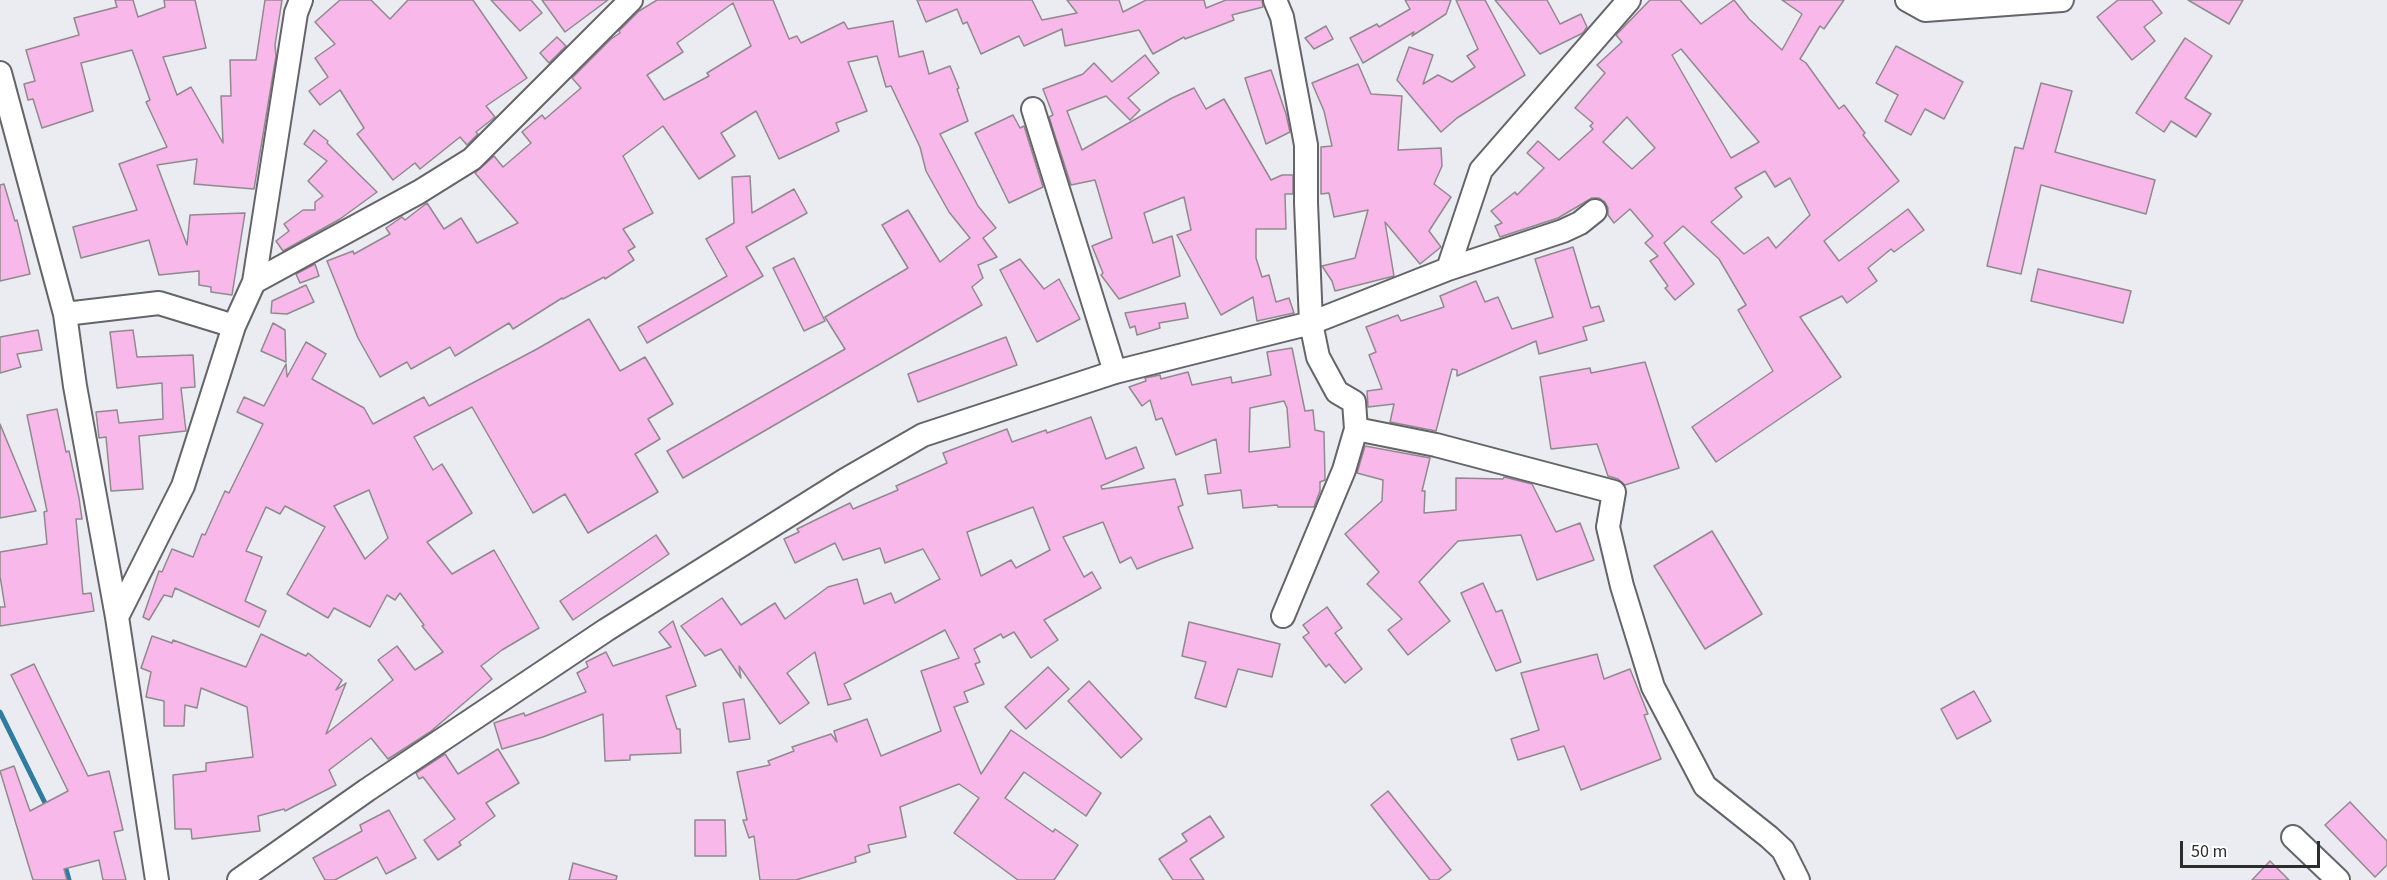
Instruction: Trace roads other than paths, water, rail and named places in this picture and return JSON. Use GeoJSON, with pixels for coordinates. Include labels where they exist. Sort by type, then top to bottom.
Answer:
{"type":"FeatureCollection","features":[{"type":"Feature","properties":{"kind":"street"},"geometry":{"type":"LineString","coordinates":[[117,617],[183,486],[234,326],[254,282],[296,13],[302,0]]}},
{"type":"Feature","properties":{"kind":"street"},"geometry":{"type":"LineString","coordinates":[[254,282],[419,192],[472,159],[631,0]]}},
{"type":"Feature","properties":{"kind":"street"},"geometry":{"type":"LineString","coordinates":[[1275,0],[1282,17],[1306,145],[1311,323],[1318,357],[1337,392],[1354,402],[1356,429],[1344,470],[1283,616]]}},
{"type":"Feature","properties":{"kind":"street"},"geometry":{"type":"LineString","coordinates":[[1448,269],[1482,170],[1629,0]]}},
{"type":"Feature","properties":{"kind":"street"},"geometry":{"type":"LineString","coordinates":[[1907,0],[1925,10],[2062,0]]}},
{"type":"Feature","properties":{"kind":"street"},"geometry":{"type":"LineString","coordinates":[[0,73],[8,141],[65,314],[75,386],[117,617],[157,880]]}},
{"type":"Feature","properties":{"kind":"street"},"geometry":{"type":"LineString","coordinates":[[1033,109],[1115,372]]}},
{"type":"Feature","properties":{"kind":"street"},"geometry":{"type":"LineString","coordinates":[[239,880],[596,636],[855,474],[923,435],[1115,372],[1311,323],[1448,269],[1563,231],[1580,223],[1595,212]]}},
{"type":"Feature","properties":{"kind":"street"},"geometry":{"type":"LineString","coordinates":[[65,314],[159,303],[234,326]]}},
{"type":"Feature","properties":{"kind":"street"},"geometry":{"type":"LineString","coordinates":[[1356,429],[1436,445],[1614,492],[1608,527],[1622,586],[1653,687],[1705,786],[1783,850],[1797,880]]}},
{"type":"Feature","properties":{"kind":"street"},"geometry":{"type":"LineString","coordinates":[[2293,837],[2338,880]]}},
{"type":"Feature","properties":{"kind":"waterway"},"geometry":{"type":"LineString","coordinates":[[0,712],[47,807]]}},
{"type":"Feature","properties":{"kind":"waterway"},"geometry":{"type":"LineString","coordinates":[[64,862],[69,880]]}}]}
